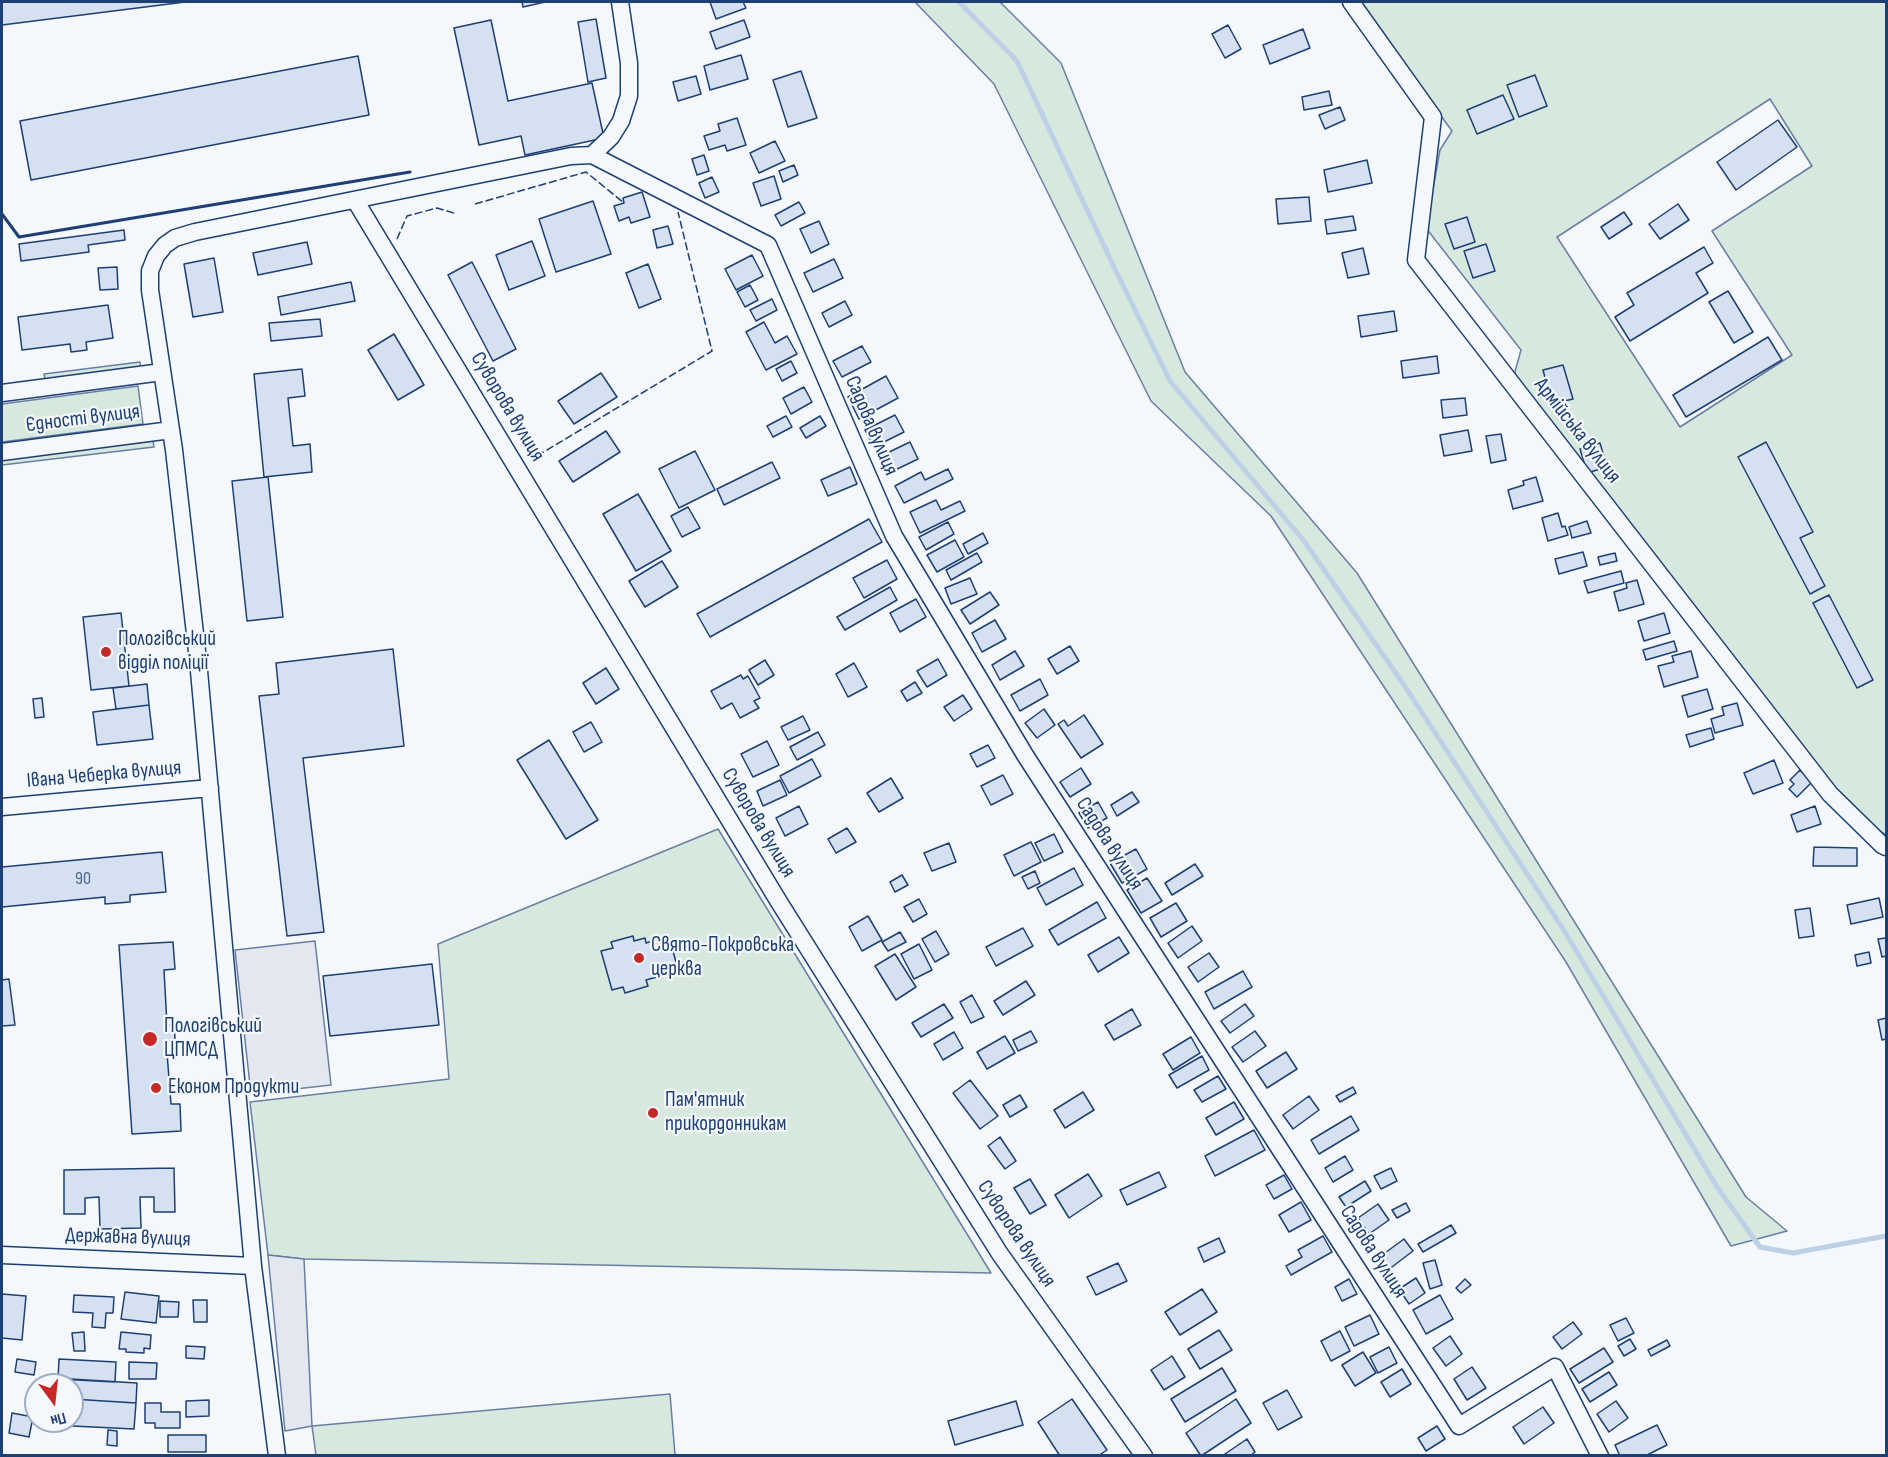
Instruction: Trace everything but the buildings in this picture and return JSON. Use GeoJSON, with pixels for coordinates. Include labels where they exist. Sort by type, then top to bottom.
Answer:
{"type":"FeatureCollection","features":[{"type":"Feature","properties":{"kind":"street"},"geometry":{"type":"LineString","coordinates":[[277,1455],[253,1266],[194,627],[171,430],[149,280],[153,262],[165,245],[175,238],[195,232],[571,156],[592,155],[612,136],[621,121],[629,96],[629,63],[620,2]]}},
{"type":"Feature","properties":{"kind":"street","name":"Армійська вулиця"},"geometry":{"type":"LineString","coordinates":[[1351,2],[1433,117],[1416,260],[1830,794],[1887,847]]}},
{"type":"Feature","properties":{"kind":"street","name":"Садова вулиця"},"geometry":{"type":"LineString","coordinates":[[592,155],[768,245],[894,536],[1025,755],[1459,1426],[1555,1367],[1600,1455]]}},
{"type":"Feature","properties":{"kind":"street","name":"Суворова вулиця"},"geometry":{"type":"LineString","coordinates":[[355,200],[779,902],[1000,1254],[1144,1455]]}},
{"type":"Feature","properties":{"kind":"street","name":"Єдності вулиця"},"geometry":{"type":"LineString","coordinates":[[2,393],[162,372]]}},
{"type":"Feature","properties":{"kind":"street","name":"Єдності вулиця"},"geometry":{"type":"LineString","coordinates":[[2,452],[171,430]]}},
{"type":"Feature","properties":{"kind":"street","name":"Івана Чеберка вулиця"},"geometry":{"type":"LineString","coordinates":[[2,807],[210,788]]}},
{"type":"Feature","properties":{"kind":"street","name":"Державна вулиця"},"geometry":{"type":"LineString","coordinates":[[2,1255],[253,1266]]}},
{"type":"Feature","properties":{"kind":"shaded area"},"geometry":{"type":"Polygon","coordinates":[[[915,2],[1000,2],[1061,63],[1185,372],[1357,573],[1746,1197],[1787,1231],[1731,1246],[1566,962],[1271,516],[1151,401],[994,84],[915,2]]]}},
{"type":"Feature","properties":{"kind":"shaded area"},"geometry":{"type":"Polygon","coordinates":[[[1358,2],[1886,2],[1886,835],[1871,826],[1805,756],[1513,379],[1521,350],[1426,228],[1440,150],[1452,131],[1358,2]],[[1770,99],[1557,237],[1680,427],[1792,355],[1712,231],[1812,166],[1770,99]]]}},
{"type":"Feature","properties":{"kind":"shaded area"},"geometry":{"type":"Polygon","coordinates":[[[140,362],[141,369],[45,380],[44,374],[140,362]]]}},
{"type":"Feature","properties":{"kind":"shaded area"},"geometry":{"type":"Polygon","coordinates":[[[138,386],[143,424],[2,442],[2,404],[138,386]]]}},
{"type":"Feature","properties":{"kind":"shaded area"},"geometry":{"type":"Polygon","coordinates":[[[153,441],[154,447],[2,465],[2,459],[153,441]]]}},
{"type":"Feature","properties":{"kind":"shaded area"},"geometry":{"type":"Polygon","coordinates":[[[718,829],[991,1273],[304,1259],[268,1255],[250,1102],[449,1079],[438,944],[718,829]]]}},
{"type":"Feature","properties":{"kind":"shaded area"},"geometry":{"type":"Polygon","coordinates":[[[315,941],[331,1085],[251,1094],[235,950],[315,941]]]}},
{"type":"Feature","properties":{"kind":"shaded area"},"geometry":{"type":"Polygon","coordinates":[[[268,1255],[304,1259],[312,1426],[285,1431],[268,1255]]]}},
{"type":"Feature","properties":{"kind":"shaded area"},"geometry":{"type":"Polygon","coordinates":[[[670,1394],[675,1455],[316,1455],[312,1426],[670,1394]]]}},
{"type":"Feature","properties":{"kind":"waterway"},"geometry":{"type":"LineString","coordinates":[[959,2],[1017,61],[1170,381],[1304,541],[1402,682],[1565,932],[1717,1187],[1760,1247],[1793,1253],[1886,1236]]}},
{"type":"Feature","properties":{"kind":"fence"},"geometry":{"type":"LineString","coordinates":[[475,204],[586,172],[624,203]]}},
{"type":"Feature","properties":{"kind":"fence"},"geometry":{"type":"LineString","coordinates":[[397,239],[407,216],[437,208],[457,214]]}},
{"type":"Feature","properties":{"kind":"fence"},"geometry":{"type":"LineString","coordinates":[[537,456],[712,351],[678,212]]}},
{"type":"Feature","properties":{"kind":"wall"},"geometry":{"type":"LineString","coordinates":[[2,214],[19,237],[410,172]]}},
{"type":"Feature","properties":{"kind":"place","name":"Пологівський відділ поліції"},"geometry":{"type":"Point","coordinates":[106,652]}},
{"type":"Feature","properties":{"kind":"place","name":"Свято-Покровська церква"},"geometry":{"type":"Point","coordinates":[639,958]}},
{"type":"Feature","properties":{"kind":"place","name":"Пологівський ЦПМСД"},"geometry":{"type":"Point","coordinates":[150,1039]}},
{"type":"Feature","properties":{"kind":"place","name":"Економ Продукти"},"geometry":{"type":"Point","coordinates":[156,1088]}},
{"type":"Feature","properties":{"kind":"place","name":"Пам'ятник прикордонникам"},"geometry":{"type":"Point","coordinates":[653,1113]}}]}
